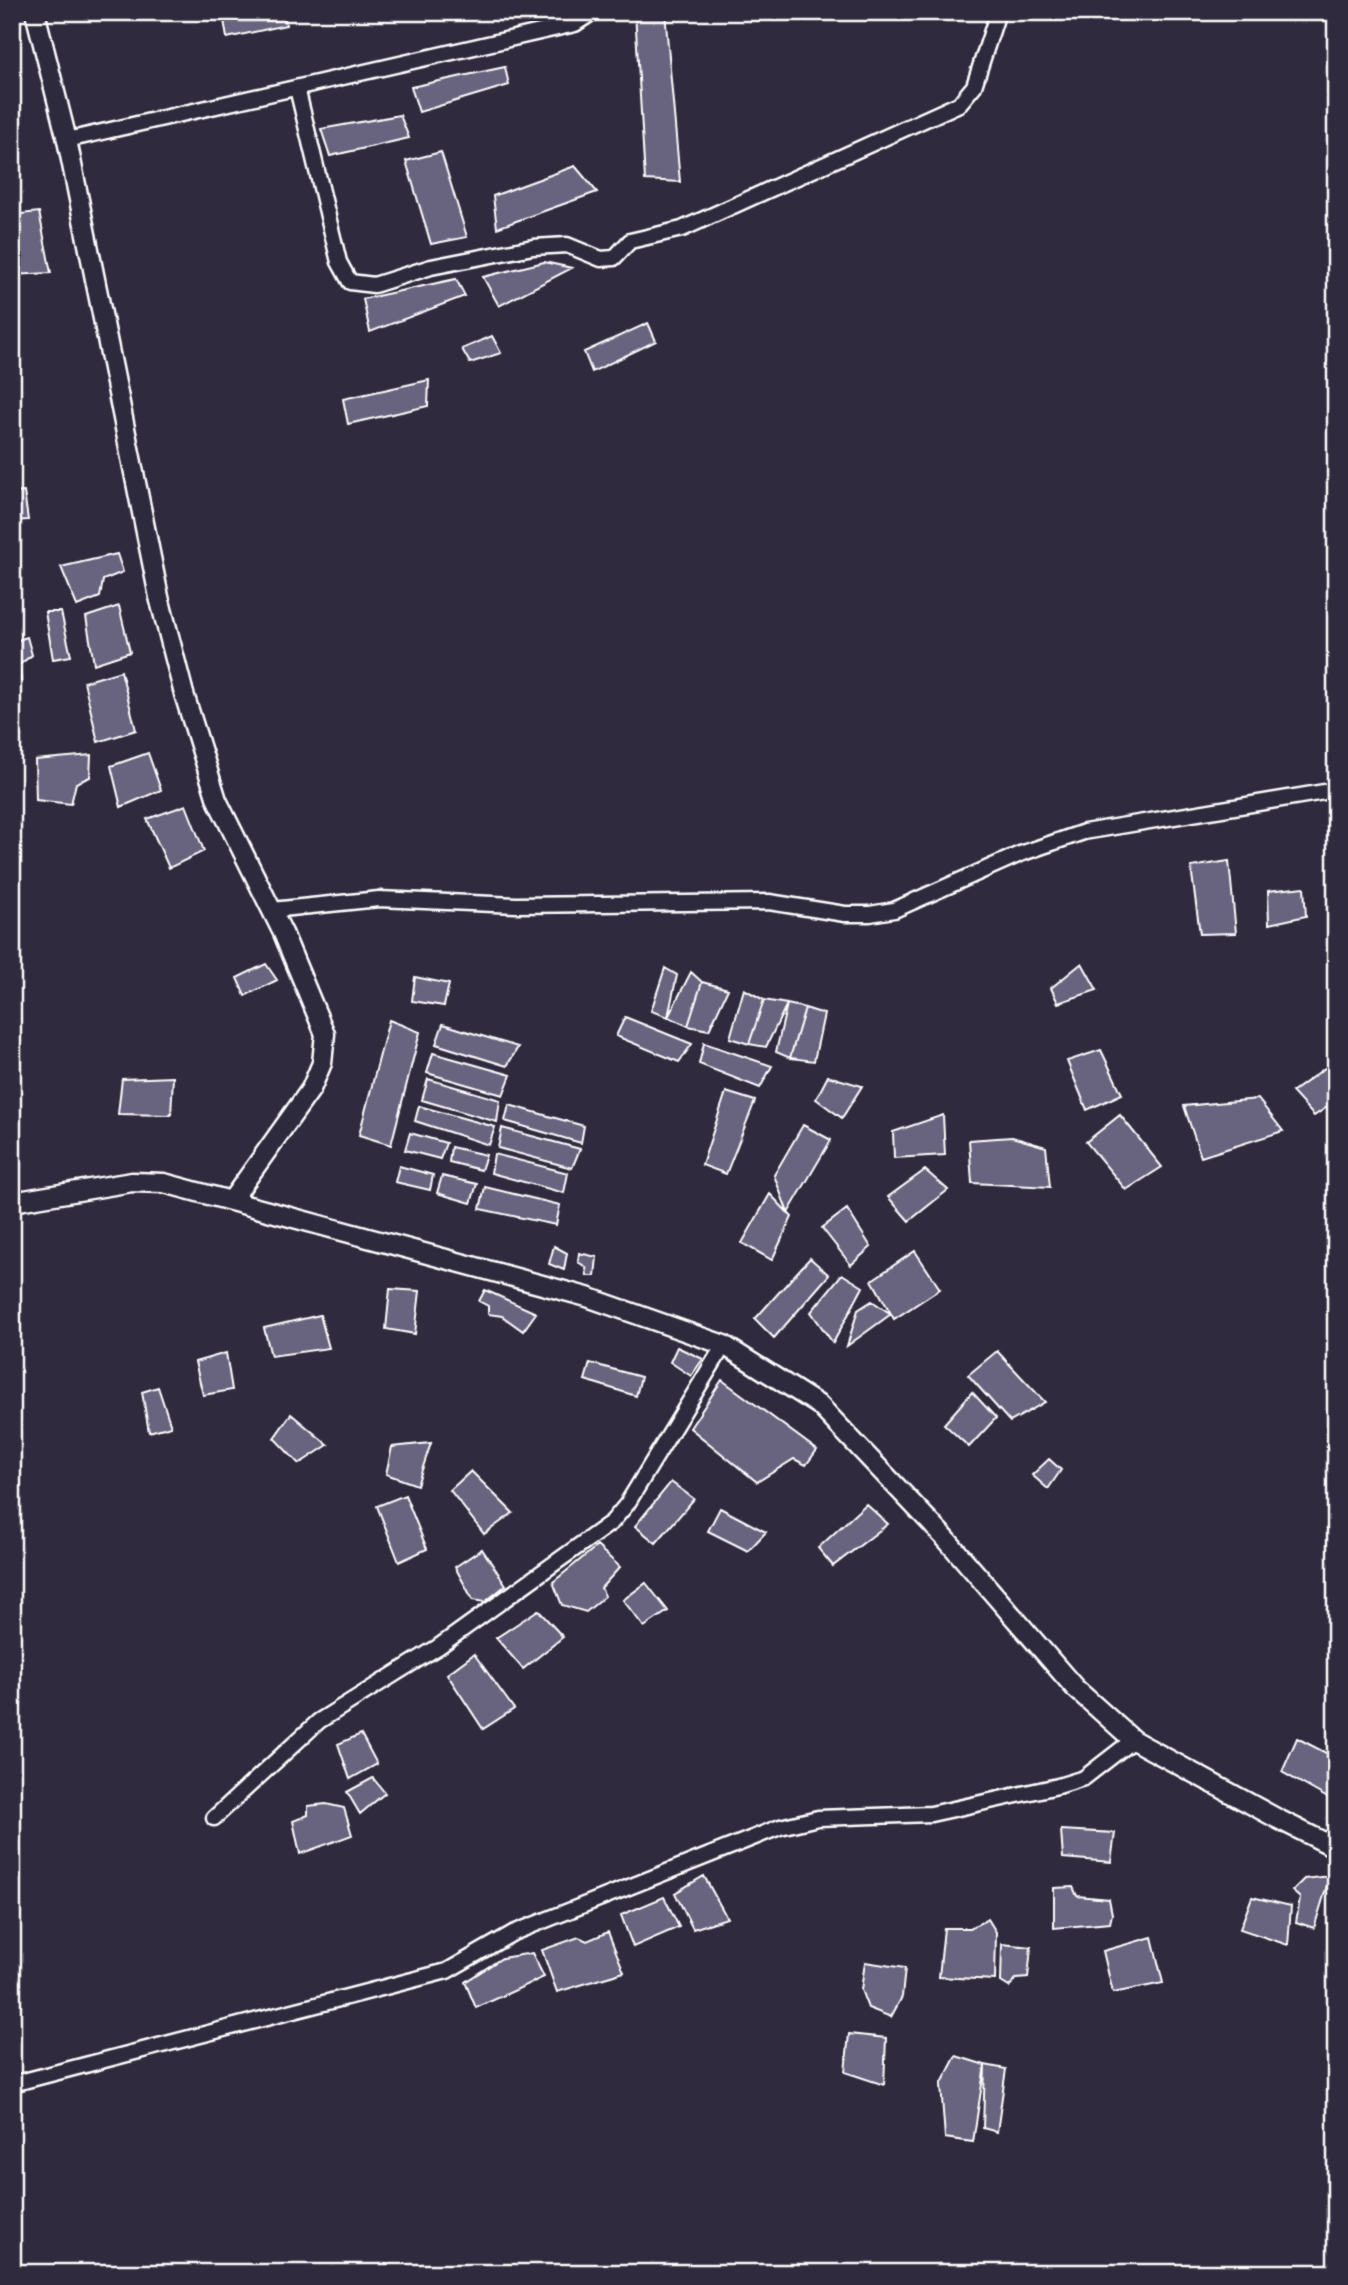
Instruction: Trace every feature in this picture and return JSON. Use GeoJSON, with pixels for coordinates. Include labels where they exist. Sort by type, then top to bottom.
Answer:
{"type":"FeatureCollection","features":[{"type":"Feature","properties":{"kind":"street"},"geometry":{"type":"LineString","coordinates":[[35,12],[67,140],[159,597],[184,694],[217,800],[272,911],[325,1034],[323,1063],[311,1089],[231,1201]]}},
{"type":"Feature","properties":{"kind":"street"},"geometry":{"type":"LineString","coordinates":[[67,140],[575,24],[593,12]]}},
{"type":"Feature","properties":{"kind":"street"},"geometry":{"type":"LineString","coordinates":[[297,88],[339,262],[350,282],[374,285],[431,267],[533,247],[567,245],[601,259],[614,258],[630,241],[682,229],[959,104],[974,86],[998,12]]}},
{"type":"Feature","properties":{"kind":"street"},"geometry":{"type":"LineString","coordinates":[[272,911],[379,899],[516,905],[769,902],[845,914],[870,914],[894,910],[1020,854],[1084,832],[1336,790]]}},
{"type":"Feature","properties":{"kind":"street"},"geometry":{"type":"LineString","coordinates":[[12,1202],[132,1181],[163,1183],[587,1297],[724,1345],[819,1405],[946,1539],[1075,1688],[1133,1740],[1336,1848]]}},
{"type":"Feature","properties":{"kind":"street"},"geometry":{"type":"LineString","coordinates":[[214,1818],[319,1721],[438,1647],[612,1522],[626,1504],[724,1345]]}},
{"type":"Feature","properties":{"kind":"street"},"geometry":{"type":"LineString","coordinates":[[12,2084],[447,1971],[513,1933],[780,1827],[817,1818],[931,1814],[1058,1786],[1084,1778],[1133,1740]]}},
{"type":"Feature","properties":{"kind":"building"},"geometry":{"type":"Polygon","coordinates":[[[232,12],[284,12],[286,25],[227,38],[224,20],[232,12]]]}},
{"type":"Feature","properties":{"kind":"building"},"geometry":{"type":"Polygon","coordinates":[[[635,12],[665,12],[680,182],[645,180],[635,12]]]}},
{"type":"Feature","properties":{"kind":"building"},"geometry":{"type":"Polygon","coordinates":[[[505,67],[509,85],[419,112],[411,87],[505,67]]]}},
{"type":"Feature","properties":{"kind":"building"},"geometry":{"type":"Polygon","coordinates":[[[400,115],[409,138],[330,156],[321,129],[400,115]]]}},
{"type":"Feature","properties":{"kind":"building"},"geometry":{"type":"Polygon","coordinates":[[[441,152],[467,237],[431,244],[406,161],[441,152]]]}},
{"type":"Feature","properties":{"kind":"building"},"geometry":{"type":"Polygon","coordinates":[[[575,166],[597,192],[497,228],[493,196],[575,166]]]}},
{"type":"Feature","properties":{"kind":"building"},"geometry":{"type":"Polygon","coordinates":[[[39,212],[51,273],[12,275],[12,215],[39,212]]]}},
{"type":"Feature","properties":{"kind":"building"},"geometry":{"type":"Polygon","coordinates":[[[544,262],[572,268],[499,306],[483,277],[544,262]]]}},
{"type":"Feature","properties":{"kind":"building"},"geometry":{"type":"Polygon","coordinates":[[[456,279],[465,296],[370,332],[363,299],[456,279]]]}},
{"type":"Feature","properties":{"kind":"building"},"geometry":{"type":"Polygon","coordinates":[[[648,323],[656,341],[592,372],[584,352],[648,323]]]}},
{"type":"Feature","properties":{"kind":"building"},"geometry":{"type":"Polygon","coordinates":[[[492,336],[501,353],[470,363],[462,349],[492,336]]]}},
{"type":"Feature","properties":{"kind":"building"},"geometry":{"type":"Polygon","coordinates":[[[429,380],[428,406],[348,424],[343,399],[429,380]]]}},
{"type":"Feature","properties":{"kind":"building"},"geometry":{"type":"Polygon","coordinates":[[[24,492],[28,520],[12,521],[12,493],[24,492]]]}},
{"type":"Feature","properties":{"kind":"building"},"geometry":{"type":"Polygon","coordinates":[[[117,554],[123,572],[103,580],[100,597],[77,606],[61,567],[117,554]]]}},
{"type":"Feature","properties":{"kind":"building"},"geometry":{"type":"Polygon","coordinates":[[[119,606],[130,652],[94,664],[86,617],[119,606]]]}},
{"type":"Feature","properties":{"kind":"building"},"geometry":{"type":"Polygon","coordinates":[[[45,612],[61,612],[71,656],[53,659],[45,612]]]}},
{"type":"Feature","properties":{"kind":"building"},"geometry":{"type":"Polygon","coordinates":[[[27,637],[32,655],[19,665],[21,681],[12,683],[12,642],[27,637]]]}},
{"type":"Feature","properties":{"kind":"building"},"geometry":{"type":"Polygon","coordinates":[[[121,671],[136,730],[98,742],[84,682],[121,671]]]}},
{"type":"Feature","properties":{"kind":"building"},"geometry":{"type":"Polygon","coordinates":[[[148,753],[161,790],[121,807],[111,766],[148,753]]]}},
{"type":"Feature","properties":{"kind":"building"},"geometry":{"type":"Polygon","coordinates":[[[91,755],[90,777],[76,783],[71,804],[36,800],[35,760],[91,755]]]}},
{"type":"Feature","properties":{"kind":"building"},"geometry":{"type":"Polygon","coordinates":[[[186,805],[204,851],[169,868],[147,819],[186,805]]]}},
{"type":"Feature","properties":{"kind":"building"},"geometry":{"type":"Polygon","coordinates":[[[1229,861],[1236,933],[1200,934],[1191,867],[1229,861]]]}},
{"type":"Feature","properties":{"kind":"building"},"geometry":{"type":"Polygon","coordinates":[[[1304,887],[1306,916],[1269,924],[1268,891],[1304,887]]]}},
{"type":"Feature","properties":{"kind":"building"},"geometry":{"type":"Polygon","coordinates":[[[1082,963],[1097,990],[1058,1003],[1051,988],[1082,963]]]}},
{"type":"Feature","properties":{"kind":"building"},"geometry":{"type":"Polygon","coordinates":[[[266,964],[277,980],[245,996],[237,978],[266,964]]]}},
{"type":"Feature","properties":{"kind":"building"},"geometry":{"type":"Polygon","coordinates":[[[665,968],[677,975],[668,1017],[651,1011],[665,968]]]}},
{"type":"Feature","properties":{"kind":"building"},"geometry":{"type":"Polygon","coordinates":[[[691,972],[702,982],[688,1026],[668,1017],[691,972]]]}},
{"type":"Feature","properties":{"kind":"building"},"geometry":{"type":"Polygon","coordinates":[[[415,977],[449,984],[444,1006],[412,1001],[415,977]]]}},
{"type":"Feature","properties":{"kind":"building"},"geometry":{"type":"Polygon","coordinates":[[[702,982],[728,989],[709,1030],[688,1026],[702,982]]]}},
{"type":"Feature","properties":{"kind":"building"},"geometry":{"type":"Polygon","coordinates":[[[744,989],[764,1000],[749,1044],[730,1038],[744,989]]]}},
{"type":"Feature","properties":{"kind":"building"},"geometry":{"type":"Polygon","coordinates":[[[764,1000],[787,1004],[766,1047],[749,1044],[764,1000]]]}},
{"type":"Feature","properties":{"kind":"building"},"geometry":{"type":"Polygon","coordinates":[[[787,1004],[805,1008],[790,1058],[776,1052],[787,1004]]]}},
{"type":"Feature","properties":{"kind":"building"},"geometry":{"type":"Polygon","coordinates":[[[805,1008],[824,1014],[814,1061],[790,1058],[805,1008]]]}},
{"type":"Feature","properties":{"kind":"building"},"geometry":{"type":"Polygon","coordinates":[[[625,1017],[692,1044],[679,1062],[616,1036],[625,1017]]]}},
{"type":"Feature","properties":{"kind":"building"},"geometry":{"type":"Polygon","coordinates":[[[389,1020],[420,1032],[391,1145],[359,1135],[389,1020]]]}},
{"type":"Feature","properties":{"kind":"building"},"geometry":{"type":"Polygon","coordinates":[[[443,1024],[518,1047],[507,1066],[436,1044],[443,1024]]]}},
{"type":"Feature","properties":{"kind":"building"},"geometry":{"type":"Polygon","coordinates":[[[704,1043],[772,1066],[760,1088],[699,1064],[704,1043]]]}},
{"type":"Feature","properties":{"kind":"building"},"geometry":{"type":"Polygon","coordinates":[[[1101,1050],[1122,1094],[1087,1110],[1067,1061],[1101,1050]]]}},
{"type":"Feature","properties":{"kind":"building"},"geometry":{"type":"Polygon","coordinates":[[[433,1053],[511,1075],[503,1095],[427,1073],[433,1053]]]}},
{"type":"Feature","properties":{"kind":"building"},"geometry":{"type":"Polygon","coordinates":[[[1329,1065],[1336,1071],[1336,1101],[1314,1116],[1292,1092],[1329,1065]]]}},
{"type":"Feature","properties":{"kind":"building"},"geometry":{"type":"Polygon","coordinates":[[[828,1076],[862,1086],[842,1118],[816,1099],[828,1076]]]}},
{"type":"Feature","properties":{"kind":"building"},"geometry":{"type":"Polygon","coordinates":[[[173,1077],[171,1115],[118,1114],[122,1079],[173,1077]]]}},
{"type":"Feature","properties":{"kind":"building"},"geometry":{"type":"Polygon","coordinates":[[[428,1079],[500,1100],[497,1122],[422,1100],[428,1079]]]}},
{"type":"Feature","properties":{"kind":"building"},"geometry":{"type":"Polygon","coordinates":[[[726,1092],[755,1101],[726,1174],[702,1165],[726,1092]]]}},
{"type":"Feature","properties":{"kind":"building"},"geometry":{"type":"Polygon","coordinates":[[[1258,1099],[1283,1131],[1201,1157],[1184,1106],[1258,1099]]]}},
{"type":"Feature","properties":{"kind":"building"},"geometry":{"type":"Polygon","coordinates":[[[509,1105],[584,1126],[581,1143],[505,1121],[509,1105]]]}},
{"type":"Feature","properties":{"kind":"building"},"geometry":{"type":"Polygon","coordinates":[[[419,1106],[495,1127],[489,1145],[415,1121],[419,1106]]]}},
{"type":"Feature","properties":{"kind":"building"},"geometry":{"type":"Polygon","coordinates":[[[943,1115],[945,1155],[894,1158],[893,1132],[943,1115]]]}},
{"type":"Feature","properties":{"kind":"building"},"geometry":{"type":"Polygon","coordinates":[[[1120,1115],[1162,1167],[1126,1190],[1086,1142],[1120,1115]]]}},
{"type":"Feature","properties":{"kind":"building"},"geometry":{"type":"Polygon","coordinates":[[[803,1125],[831,1140],[788,1213],[774,1175],[803,1125]]]}},
{"type":"Feature","properties":{"kind":"building"},"geometry":{"type":"Polygon","coordinates":[[[502,1128],[580,1149],[572,1168],[498,1148],[502,1128]]]}},
{"type":"Feature","properties":{"kind":"building"},"geometry":{"type":"Polygon","coordinates":[[[410,1133],[446,1143],[440,1159],[405,1150],[410,1133]]]}},
{"type":"Feature","properties":{"kind":"building"},"geometry":{"type":"Polygon","coordinates":[[[1012,1137],[1046,1147],[1050,1187],[972,1183],[969,1140],[1012,1137]]]}},
{"type":"Feature","properties":{"kind":"building"},"geometry":{"type":"Polygon","coordinates":[[[451,1147],[486,1155],[481,1170],[449,1162],[451,1147]]]}},
{"type":"Feature","properties":{"kind":"building"},"geometry":{"type":"Polygon","coordinates":[[[494,1154],[568,1173],[564,1193],[491,1173],[494,1154]]]}},
{"type":"Feature","properties":{"kind":"building"},"geometry":{"type":"Polygon","coordinates":[[[399,1166],[433,1175],[430,1190],[395,1182],[399,1166]]]}},
{"type":"Feature","properties":{"kind":"building"},"geometry":{"type":"Polygon","coordinates":[[[925,1170],[948,1190],[909,1221],[888,1197],[925,1170]]]}},
{"type":"Feature","properties":{"kind":"building"},"geometry":{"type":"Polygon","coordinates":[[[442,1176],[477,1184],[471,1203],[437,1193],[442,1176]]]}},
{"type":"Feature","properties":{"kind":"building"},"geometry":{"type":"Polygon","coordinates":[[[485,1187],[560,1205],[556,1225],[480,1209],[485,1187]]]}},
{"type":"Feature","properties":{"kind":"building"},"geometry":{"type":"Polygon","coordinates":[[[770,1194],[792,1217],[772,1260],[742,1243],[770,1194]]]}},
{"type":"Feature","properties":{"kind":"building"},"geometry":{"type":"Polygon","coordinates":[[[847,1209],[871,1247],[851,1265],[822,1228],[847,1209]]]}},
{"type":"Feature","properties":{"kind":"building"},"geometry":{"type":"Polygon","coordinates":[[[554,1246],[567,1253],[564,1270],[549,1264],[554,1246]]]}},
{"type":"Feature","properties":{"kind":"building"},"geometry":{"type":"Polygon","coordinates":[[[915,1251],[940,1289],[894,1319],[872,1280],[915,1251]]]}},
{"type":"Feature","properties":{"kind":"building"},"geometry":{"type":"Polygon","coordinates":[[[579,1253],[597,1257],[595,1276],[587,1276],[586,1267],[578,1262],[579,1253]]]}},
{"type":"Feature","properties":{"kind":"building"},"geometry":{"type":"Polygon","coordinates":[[[810,1258],[829,1275],[774,1338],[755,1319],[810,1258]]]}},
{"type":"Feature","properties":{"kind":"building"},"geometry":{"type":"Polygon","coordinates":[[[842,1274],[863,1287],[833,1343],[811,1312],[842,1274]]]}},
{"type":"Feature","properties":{"kind":"building"},"geometry":{"type":"Polygon","coordinates":[[[390,1289],[420,1291],[415,1334],[386,1329],[390,1289]]]}},
{"type":"Feature","properties":{"kind":"building"},"geometry":{"type":"Polygon","coordinates":[[[485,1290],[536,1313],[523,1331],[502,1316],[488,1314],[488,1306],[479,1301],[485,1290]]]}},
{"type":"Feature","properties":{"kind":"building"},"geometry":{"type":"Polygon","coordinates":[[[872,1301],[891,1314],[847,1346],[858,1310],[872,1301]]]}},
{"type":"Feature","properties":{"kind":"building"},"geometry":{"type":"Polygon","coordinates":[[[320,1315],[329,1348],[271,1356],[264,1328],[320,1315]]]}},
{"type":"Feature","properties":{"kind":"building"},"geometry":{"type":"Polygon","coordinates":[[[677,1347],[703,1359],[691,1376],[670,1362],[677,1347]]]}},
{"type":"Feature","properties":{"kind":"building"},"geometry":{"type":"Polygon","coordinates":[[[997,1351],[1045,1402],[1010,1422],[968,1375],[997,1351]]]}},
{"type":"Feature","properties":{"kind":"building"},"geometry":{"type":"Polygon","coordinates":[[[226,1353],[232,1390],[203,1395],[195,1362],[226,1353]]]}},
{"type":"Feature","properties":{"kind":"building"},"geometry":{"type":"Polygon","coordinates":[[[590,1363],[641,1377],[636,1396],[585,1380],[590,1363]]]}},
{"type":"Feature","properties":{"kind":"building"},"geometry":{"type":"Polygon","coordinates":[[[722,1380],[817,1450],[806,1465],[794,1459],[757,1482],[690,1428],[722,1380]]]}},
{"type":"Feature","properties":{"kind":"building"},"geometry":{"type":"Polygon","coordinates":[[[158,1387],[171,1426],[149,1432],[142,1392],[158,1387]]]}},
{"type":"Feature","properties":{"kind":"building"},"geometry":{"type":"Polygon","coordinates":[[[972,1392],[996,1418],[969,1447],[944,1424],[972,1392]]]}},
{"type":"Feature","properties":{"kind":"building"},"geometry":{"type":"Polygon","coordinates":[[[291,1414],[328,1445],[299,1464],[274,1438],[291,1414]]]}},
{"type":"Feature","properties":{"kind":"building"},"geometry":{"type":"Polygon","coordinates":[[[431,1443],[417,1485],[386,1474],[392,1447],[431,1443]]]}},
{"type":"Feature","properties":{"kind":"building"},"geometry":{"type":"Polygon","coordinates":[[[1049,1459],[1061,1470],[1048,1489],[1032,1475],[1049,1459]]]}},
{"type":"Feature","properties":{"kind":"building"},"geometry":{"type":"Polygon","coordinates":[[[471,1471],[513,1513],[484,1534],[450,1490],[471,1471]]]}},
{"type":"Feature","properties":{"kind":"building"},"geometry":{"type":"Polygon","coordinates":[[[671,1482],[694,1499],[656,1543],[635,1526],[671,1482]]]}},
{"type":"Feature","properties":{"kind":"building"},"geometry":{"type":"Polygon","coordinates":[[[405,1495],[427,1549],[399,1562],[377,1506],[405,1495]]]}},
{"type":"Feature","properties":{"kind":"building"},"geometry":{"type":"Polygon","coordinates":[[[866,1504],[888,1524],[833,1566],[818,1548],[866,1504]]]}},
{"type":"Feature","properties":{"kind":"building"},"geometry":{"type":"Polygon","coordinates":[[[720,1508],[766,1532],[748,1551],[708,1531],[720,1508]]]}},
{"type":"Feature","properties":{"kind":"building"},"geometry":{"type":"Polygon","coordinates":[[[597,1546],[620,1567],[601,1588],[605,1596],[586,1612],[562,1605],[553,1582],[597,1546]]]}},
{"type":"Feature","properties":{"kind":"building"},"geometry":{"type":"Polygon","coordinates":[[[482,1549],[506,1585],[485,1602],[473,1600],[455,1567],[482,1549]]]}},
{"type":"Feature","properties":{"kind":"building"},"geometry":{"type":"Polygon","coordinates":[[[646,1583],[668,1611],[644,1627],[623,1600],[646,1583]]]}},
{"type":"Feature","properties":{"kind":"building"},"geometry":{"type":"Polygon","coordinates":[[[538,1610],[563,1637],[523,1669],[496,1638],[538,1610]]]}},
{"type":"Feature","properties":{"kind":"building"},"geometry":{"type":"Polygon","coordinates":[[[474,1654],[514,1709],[483,1729],[447,1674],[474,1654]]]}},
{"type":"Feature","properties":{"kind":"building"},"geometry":{"type":"Polygon","coordinates":[[[361,1734],[377,1764],[350,1779],[338,1744],[361,1734]]]}},
{"type":"Feature","properties":{"kind":"building"},"geometry":{"type":"Polygon","coordinates":[[[1297,1738],[1336,1758],[1336,1796],[1333,1801],[1282,1772],[1297,1738]]]}},
{"type":"Feature","properties":{"kind":"building"},"geometry":{"type":"Polygon","coordinates":[[[373,1778],[385,1793],[360,1814],[347,1792],[373,1778]]]}},
{"type":"Feature","properties":{"kind":"building"},"geometry":{"type":"Polygon","coordinates":[[[326,1804],[344,1808],[352,1835],[300,1854],[293,1821],[308,1815],[308,1806],[326,1804]]]}},
{"type":"Feature","properties":{"kind":"building"},"geometry":{"type":"Polygon","coordinates":[[[1061,1830],[1115,1833],[1111,1862],[1063,1858],[1061,1830]]]}},
{"type":"Feature","properties":{"kind":"building"},"geometry":{"type":"Polygon","coordinates":[[[704,1876],[727,1918],[693,1929],[675,1893],[704,1876]]]}},
{"type":"Feature","properties":{"kind":"building"},"geometry":{"type":"Polygon","coordinates":[[[1330,1876],[1314,1928],[1296,1922],[1300,1898],[1292,1891],[1304,1879],[1330,1876]]]}},
{"type":"Feature","properties":{"kind":"building"},"geometry":{"type":"Polygon","coordinates":[[[1073,1887],[1077,1896],[1109,1899],[1112,1914],[1110,1923],[1054,1928],[1054,1888],[1073,1887]]]}},
{"type":"Feature","properties":{"kind":"building"},"geometry":{"type":"Polygon","coordinates":[[[664,1897],[679,1927],[633,1947],[621,1915],[664,1897]]]}},
{"type":"Feature","properties":{"kind":"building"},"geometry":{"type":"Polygon","coordinates":[[[1252,1897],[1291,1906],[1288,1945],[1240,1929],[1252,1897]]]}},
{"type":"Feature","properties":{"kind":"building"},"geometry":{"type":"Polygon","coordinates":[[[988,1919],[996,1932],[995,1980],[939,1977],[944,1928],[970,1928],[988,1919]]]}},
{"type":"Feature","properties":{"kind":"building"},"geometry":{"type":"Polygon","coordinates":[[[608,1932],[624,1972],[557,1992],[542,1950],[579,1937],[587,1941],[608,1932]]]}},
{"type":"Feature","properties":{"kind":"building"},"geometry":{"type":"Polygon","coordinates":[[[1152,1937],[1163,1983],[1113,1993],[1103,1951],[1152,1937]]]}},
{"type":"Feature","properties":{"kind":"building"},"geometry":{"type":"Polygon","coordinates":[[[1002,1944],[1031,1947],[1028,1978],[1016,1979],[1009,1987],[1001,1982],[1002,1944]]]}},
{"type":"Feature","properties":{"kind":"building"},"geometry":{"type":"Polygon","coordinates":[[[532,1953],[544,1977],[476,2008],[465,1982],[502,1958],[532,1953]]]}},
{"type":"Feature","properties":{"kind":"building"},"geometry":{"type":"Polygon","coordinates":[[[865,1962],[905,1968],[902,1997],[891,2017],[868,2008],[861,1990],[865,1962]]]}},
{"type":"Feature","properties":{"kind":"building"},"geometry":{"type":"Polygon","coordinates":[[[849,2034],[886,2038],[884,2085],[845,2072],[849,2034]]]}},
{"type":"Feature","properties":{"kind":"building"},"geometry":{"type":"Polygon","coordinates":[[[956,2056],[985,2065],[973,2142],[945,2138],[941,2085],[956,2056]]]}},
{"type":"Feature","properties":{"kind":"building"},"geometry":{"type":"Polygon","coordinates":[[[985,2065],[1006,2069],[997,2132],[983,2128],[985,2065]]]}}]}
